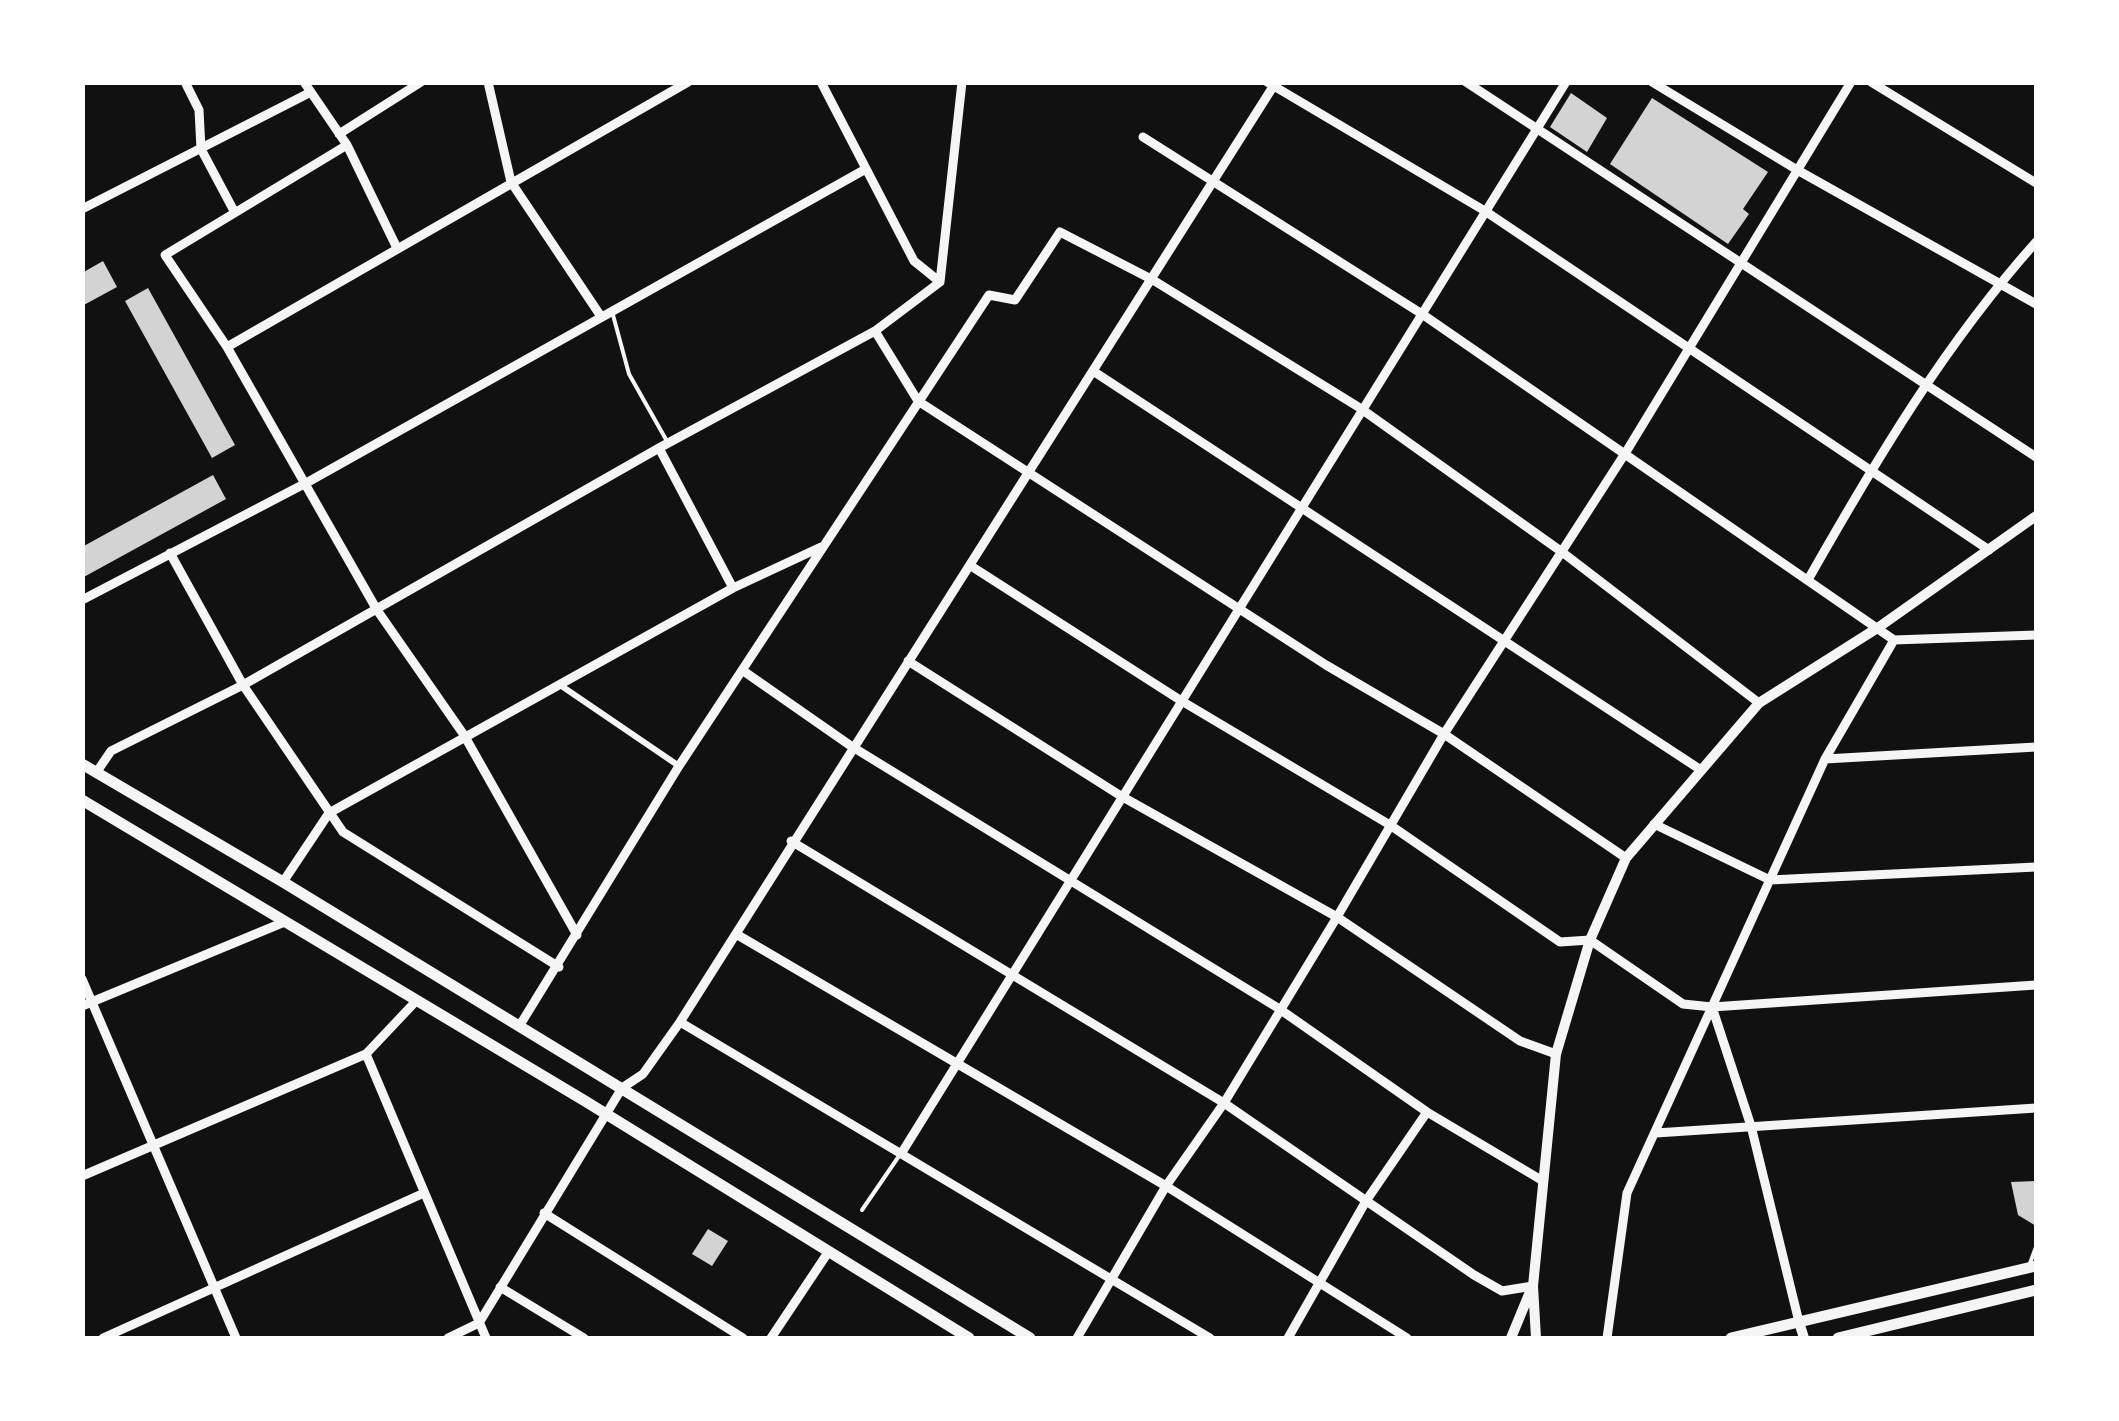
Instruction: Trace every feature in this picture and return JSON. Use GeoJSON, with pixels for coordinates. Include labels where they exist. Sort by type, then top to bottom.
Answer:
{"type":"FeatureCollection","features":[{"type":"Feature","properties":{"kind":"main road"},"geometry":{"type":"LineString","coordinates":[[82,764],[520,1025],[1030,1338]]}},
{"type":"Feature","properties":{"kind":"main road"},"geometry":{"type":"LineString","coordinates":[[82,800],[969,1338]]}},
{"type":"Feature","properties":{"kind":"main road"},"geometry":{"type":"LineString","coordinates":[[1731,1338],[2032,1267]]}},
{"type":"Feature","properties":{"kind":"main road"},"geometry":{"type":"LineString","coordinates":[[1838,1338],[2036,1290]]}},
{"type":"Feature","properties":{"kind":"street"},"geometry":{"type":"LineString","coordinates":[[304,82],[347,146],[396,246]]}},
{"type":"Feature","properties":{"kind":"street"},"geometry":{"type":"LineString","coordinates":[[339,134],[421,82]]}},
{"type":"Feature","properties":{"kind":"street"},"geometry":{"type":"LineString","coordinates":[[488,82],[511,182],[600,315]]}},
{"type":"Feature","properties":{"kind":"street"},"geometry":{"type":"LineString","coordinates":[[658,82],[661,98]]}},
{"type":"Feature","properties":{"kind":"street"},"geometry":{"type":"LineString","coordinates":[[228,347],[396,246],[688,82]]}},
{"type":"Feature","properties":{"kind":"street"},"geometry":{"type":"LineString","coordinates":[[820,82],[914,260],[940,282]]}},
{"type":"Feature","properties":{"kind":"street"},"geometry":{"type":"LineString","coordinates":[[96,773],[111,751],[243,684],[664,445],[875,332],[940,282],[962,82]]}},
{"type":"Feature","properties":{"kind":"street"},"geometry":{"type":"LineString","coordinates":[[1466,82],[2036,457]]}},
{"type":"Feature","properties":{"kind":"street"},"geometry":{"type":"LineString","coordinates":[[901,1154],[1360,408],[1566,82]]}},
{"type":"Feature","properties":{"kind":"street"},"geometry":{"type":"LineString","coordinates":[[1652,82],[1799,172],[2036,304]]}},
{"type":"Feature","properties":{"kind":"street"},"geometry":{"type":"LineString","coordinates":[[1077,1338],[1166,1186],[1224,1102],[1278,1008],[1338,916],[1444,734],[1626,452],[1851,82]]}},
{"type":"Feature","properties":{"kind":"street"},"geometry":{"type":"LineString","coordinates":[[1871,82],[2036,183]]}},
{"type":"Feature","properties":{"kind":"street"},"geometry":{"type":"LineString","coordinates":[[186,83],[200,110],[201,149],[234,211]]}},
{"type":"Feature","properties":{"kind":"street"},"geometry":{"type":"LineString","coordinates":[[448,1338],[479,1323],[622,1088],[644,1074],[680,1022],[851,746],[1216,182],[1272,84],[1485,211],[1989,550]]}},
{"type":"Feature","properties":{"kind":"street"},"geometry":{"type":"LineString","coordinates":[[82,210],[312,92]]}},
{"type":"Feature","properties":{"kind":"street"},"geometry":{"type":"LineString","coordinates":[[1143,137],[1422,314],[1894,640],[2036,635]]}},
{"type":"Feature","properties":{"kind":"street"},"geometry":{"type":"LineString","coordinates":[[347,146],[164,255],[228,347],[308,482],[377,610],[464,735],[577,935]]}},
{"type":"Feature","properties":{"kind":"street"},"geometry":{"type":"LineString","coordinates":[[82,600],[308,482],[864,170]]}},
{"type":"Feature","properties":{"kind":"street"},"geometry":{"type":"LineString","coordinates":[[520,1025],[679,766],[989,296],[1015,300],[1060,232],[1153,280],[1360,408],[1562,552],[1760,703]]}},
{"type":"Feature","properties":{"kind":"street"},"geometry":{"type":"LineString","coordinates":[[1809,578],[1927,382],[1999,284],[2036,242]]}},
{"type":"Feature","properties":{"kind":"street"},"geometry":{"type":"LineString","coordinates":[[875,332],[918,401],[1444,734],[1626,858]]}},
{"type":"Feature","properties":{"kind":"street"},"geometry":{"type":"LineString","coordinates":[[1093,370],[1298,509],[1700,770]]}},
{"type":"Feature","properties":{"kind":"street"},"geometry":{"type":"LineString","coordinates":[[664,445],[733,588]]}},
{"type":"Feature","properties":{"kind":"street"},"geometry":{"type":"LineString","coordinates":[[1536,1338],[1533,1286],[1556,1054],[1590,940],[1626,858],[1760,703],[1879,627],[2036,516]]}},
{"type":"Feature","properties":{"kind":"street"},"geometry":{"type":"LineString","coordinates":[[283,882],[329,813],[464,735],[563,687],[733,588],[821,547]]}},
{"type":"Feature","properties":{"kind":"street"},"geometry":{"type":"LineString","coordinates":[[170,553],[243,684],[344,832],[559,967]]}},
{"type":"Feature","properties":{"kind":"street"},"geometry":{"type":"LineString","coordinates":[[971,566],[1180,700],[1390,825],[1560,942],[1590,940],[1683,1004],[1712,1006],[2036,984]]}},
{"type":"Feature","properties":{"kind":"street"},"geometry":{"type":"LineString","coordinates":[[1607,1338],[1622,1210],[1825,759],[1894,640]]}},
{"type":"Feature","properties":{"kind":"street"},"geometry":{"type":"LineString","coordinates":[[908,662],[1121,796],[1338,916],[1520,1041],[1556,1054]]}},
{"type":"Feature","properties":{"kind":"street"},"geometry":{"type":"LineString","coordinates":[[742,670],[851,746],[1066,882],[1278,1008],[1426,1112],[1543,1182]]}},
{"type":"Feature","properties":{"kind":"street"},"geometry":{"type":"LineString","coordinates":[[563,687],[679,766]]}},
{"type":"Feature","properties":{"kind":"street"},"geometry":{"type":"LineString","coordinates":[[1825,759],[2036,747]]}},
{"type":"Feature","properties":{"kind":"street"},"geometry":{"type":"LineString","coordinates":[[1654,824],[1770,880],[2036,867]]}},
{"type":"Feature","properties":{"kind":"street"},"geometry":{"type":"LineString","coordinates":[[791,841],[1224,1102],[1502,1291],[1533,1286]]}},
{"type":"Feature","properties":{"kind":"street"},"geometry":{"type":"LineString","coordinates":[[87,1004],[282,923]]}},
{"type":"Feature","properties":{"kind":"street"},"geometry":{"type":"LineString","coordinates":[[736,934],[1166,1186],[1407,1338]]}},
{"type":"Feature","properties":{"kind":"street"},"geometry":{"type":"LineString","coordinates":[[82,979],[87,1004],[154,1146],[236,1338]]}},
{"type":"Feature","properties":{"kind":"street"},"geometry":{"type":"LineString","coordinates":[[82,1176],[366,1054],[416,1000]]}},
{"type":"Feature","properties":{"kind":"street"},"geometry":{"type":"LineString","coordinates":[[1712,1006],[1751,1126],[1804,1338]]}},
{"type":"Feature","properties":{"kind":"street"},"geometry":{"type":"LineString","coordinates":[[680,1022],[1210,1338]]}},
{"type":"Feature","properties":{"kind":"street"},"geometry":{"type":"LineString","coordinates":[[366,1054],[486,1338]]}},
{"type":"Feature","properties":{"kind":"street"},"geometry":{"type":"LineString","coordinates":[[1656,1134],[2036,1108]]}},
{"type":"Feature","properties":{"kind":"street"},"geometry":{"type":"LineString","coordinates":[[1288,1338],[1366,1201],[1426,1112]]}},
{"type":"Feature","properties":{"kind":"street"},"geometry":{"type":"LineString","coordinates":[[103,1338],[424,1194]]}},
{"type":"Feature","properties":{"kind":"street"},"geometry":{"type":"LineString","coordinates":[[544,1213],[743,1338]]}},
{"type":"Feature","properties":{"kind":"street"},"geometry":{"type":"LineString","coordinates":[[771,1338],[829,1251]]}},
{"type":"Feature","properties":{"kind":"street"},"geometry":{"type":"LineString","coordinates":[[1512,1338],[1533,1286]]}},
{"type":"Feature","properties":{"kind":"street"},"geometry":{"type":"LineString","coordinates":[[500,1287],[584,1338]]}},
{"type":"Feature","properties":{"kind":"lane"},"geometry":{"type":"LineString","coordinates":[[612,309],[629,374],[664,445]]}},
{"type":"Feature","properties":{"kind":"lane"},"geometry":{"type":"LineString","coordinates":[[862,1210],[901,1154]]}},
{"type":"Feature","properties":{"kind":"lane"},"geometry":{"type":"LineString","coordinates":[[2032,1267],[2036,1248]]}},
{"type":"Feature","properties":{"kind":"building"},"geometry":{"type":"Polygon","coordinates":[[[1571,93],[1607,118],[1587,152],[1550,127],[1571,93]]]}},
{"type":"Feature","properties":{"kind":"building"},"geometry":{"type":"Polygon","coordinates":[[[1652,98],[1768,172],[1743,209],[1749,214],[1728,244],[1610,164],[1652,98]]]}},
{"type":"Feature","properties":{"kind":"building"},"geometry":{"type":"Polygon","coordinates":[[[103,261],[117,287],[82,306],[82,273],[103,261]]]}},
{"type":"Feature","properties":{"kind":"building"},"geometry":{"type":"Polygon","coordinates":[[[148,288],[235,445],[212,458],[125,301],[148,288]]]}},
{"type":"Feature","properties":{"kind":"building"},"geometry":{"type":"Polygon","coordinates":[[[213,475],[226,499],[82,578],[82,547],[213,475]]]}},
{"type":"Feature","properties":{"kind":"building"},"geometry":{"type":"Polygon","coordinates":[[[2036,1181],[2036,1226],[2018,1215],[2011,1182],[2036,1181]]]}},
{"type":"Feature","properties":{"kind":"building"},"geometry":{"type":"Polygon","coordinates":[[[708,1229],[728,1241],[712,1266],[692,1254],[708,1229]]]}}]}
